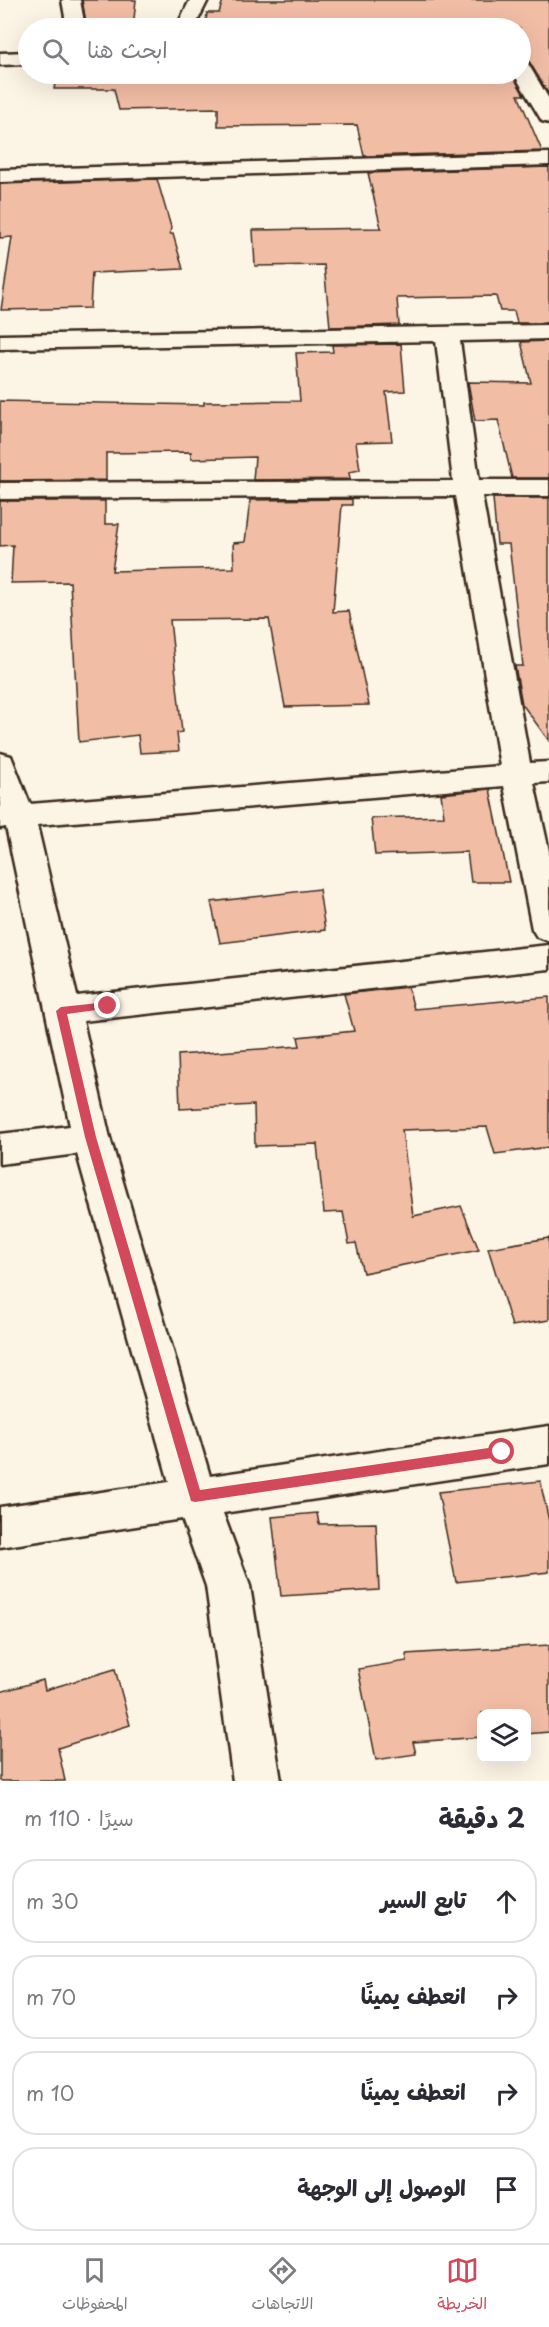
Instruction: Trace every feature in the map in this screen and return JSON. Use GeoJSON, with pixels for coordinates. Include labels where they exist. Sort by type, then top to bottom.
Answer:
{"type":"FeatureCollection","features":[{"type":"Feature","properties":{"kind":"street"},"geometry":{"type":"LineString","coordinates":[[71,0],[74,18]]}},
{"type":"Feature","properties":{"kind":"street"},"geometry":{"type":"LineString","coordinates":[[190,18],[199,0]]}},
{"type":"Feature","properties":{"kind":"street"},"geometry":{"type":"LineString","coordinates":[[0,59],[18,58]]}},
{"type":"Feature","properties":{"kind":"street"},"geometry":{"type":"LineString","coordinates":[[531,74],[549,117]]}},
{"type":"Feature","properties":{"kind":"street"},"geometry":{"type":"LineString","coordinates":[[0,176],[549,159]]}},
{"type":"Feature","properties":{"kind":"street"},"geometry":{"type":"LineString","coordinates":[[447,333],[467,487],[517,775],[549,930]]}},
{"type":"Feature","properties":{"kind":"street"},"geometry":{"type":"LineString","coordinates":[[0,342],[549,333]]}},
{"type":"Feature","properties":{"kind":"street"},"geometry":{"type":"LineString","coordinates":[[0,491],[549,488]]}},
{"type":"Feature","properties":{"kind":"street"},"geometry":{"type":"LineString","coordinates":[[0,763],[10,817],[61,1011],[91,1137],[195,1497],[228,1586],[257,1781]]}},
{"type":"Feature","properties":{"kind":"street"},"geometry":{"type":"LineString","coordinates":[[10,817],[549,772]]}},
{"type":"Feature","properties":{"kind":"street"},"geometry":{"type":"LineString","coordinates":[[61,1011],[549,957]]}},
{"type":"Feature","properties":{"kind":"street"},"geometry":{"type":"LineString","coordinates":[[0,1149],[91,1137]]}},
{"type":"Feature","properties":{"kind":"street"},"geometry":{"type":"LineString","coordinates":[[0,1527],[549,1445]]}},
{"type":"Feature","properties":{"kind":"building"},"geometry":{"type":"Polygon","coordinates":[[[82,0],[136,0],[134,18],[85,18],[82,0]]]}},
{"type":"Feature","properties":{"kind":"building"},"geometry":{"type":"Polygon","coordinates":[[[223,0],[549,0],[549,95],[531,64],[531,18],[206,18],[207,13],[219,13],[223,0]]]}},
{"type":"Feature","properties":{"kind":"building"},"geometry":{"type":"Polygon","coordinates":[[[55,84],[518,84],[524,95],[518,95],[542,151],[364,156],[357,125],[218,126],[218,108],[119,110],[114,89],[54,89],[55,84]]]}},
{"type":"Feature","properties":{"kind":"building"},"geometry":{"type":"Polygon","coordinates":[[[549,167],[549,323],[517,323],[514,311],[500,311],[496,296],[397,298],[399,325],[330,327],[324,265],[255,266],[253,230],[381,228],[368,173],[549,167]]]}},
{"type":"Feature","properties":{"kind":"building"},"geometry":{"type":"Polygon","coordinates":[[[157,179],[171,227],[170,234],[173,234],[183,269],[92,273],[90,308],[1,310],[12,237],[0,238],[0,184],[157,179]]]}},
{"type":"Feature","properties":{"kind":"building"},"geometry":{"type":"Polygon","coordinates":[[[549,341],[549,478],[512,478],[498,420],[475,421],[468,382],[531,383],[521,342],[549,341]]]}},
{"type":"Feature","properties":{"kind":"building"},"geometry":{"type":"Polygon","coordinates":[[[401,344],[405,391],[386,392],[392,441],[356,442],[360,470],[349,472],[350,479],[253,480],[255,457],[191,459],[191,452],[106,453],[106,480],[0,481],[0,401],[204,405],[204,402],[300,401],[296,353],[333,352],[332,345],[401,344]]]}},
{"type":"Feature","properties":{"kind":"building"},"geometry":{"type":"Polygon","coordinates":[[[493,498],[549,498],[549,741],[522,704],[515,666],[523,666],[509,544],[497,544],[493,498]]]}},
{"type":"Feature","properties":{"kind":"building"},"geometry":{"type":"Polygon","coordinates":[[[352,499],[352,505],[342,505],[333,612],[349,611],[369,705],[285,707],[269,619],[170,620],[182,732],[177,733],[179,751],[140,753],[138,735],[79,742],[70,582],[11,583],[13,545],[0,546],[0,501],[105,501],[105,524],[119,524],[112,571],[234,568],[233,543],[245,542],[250,500],[352,499]]]}},
{"type":"Feature","properties":{"kind":"building"},"geometry":{"type":"Polygon","coordinates":[[[490,789],[509,882],[471,882],[467,852],[375,855],[371,818],[444,816],[441,794],[490,789]]]}},
{"type":"Feature","properties":{"kind":"building"},"geometry":{"type":"Polygon","coordinates":[[[319,889],[325,930],[220,943],[211,902],[319,889]]]}},
{"type":"Feature","properties":{"kind":"building"},"geometry":{"type":"Polygon","coordinates":[[[408,987],[414,1009],[549,997],[549,1147],[495,1154],[487,1127],[402,1130],[413,1216],[461,1206],[479,1250],[363,1273],[356,1243],[349,1244],[343,1212],[324,1213],[317,1144],[255,1146],[254,1105],[180,1109],[178,1055],[300,1046],[298,1037],[354,1031],[344,994],[408,987]]]}},
{"type":"Feature","properties":{"kind":"building"},"geometry":{"type":"Polygon","coordinates":[[[549,1238],[549,1320],[512,1326],[488,1248],[549,1238]]]}},
{"type":"Feature","properties":{"kind":"building"},"geometry":{"type":"Polygon","coordinates":[[[540,1481],[549,1521],[549,1572],[456,1582],[438,1492],[540,1481]]]}},
{"type":"Feature","properties":{"kind":"building"},"geometry":{"type":"Polygon","coordinates":[[[317,1513],[319,1524],[376,1523],[379,1590],[281,1596],[272,1517],[317,1513]]]}},
{"type":"Feature","properties":{"kind":"building"},"geometry":{"type":"Polygon","coordinates":[[[549,1645],[549,1732],[531,1734],[531,1709],[477,1709],[477,1737],[413,1742],[416,1754],[376,1760],[358,1669],[407,1661],[406,1654],[549,1645]]]}},
{"type":"Feature","properties":{"kind":"building"},"geometry":{"type":"Polygon","coordinates":[[[115,1669],[130,1725],[58,1748],[65,1781],[0,1781],[0,1692],[43,1680],[45,1690],[115,1669]]]}},
{"type":"Feature","properties":{"kind":"route"},"geometry":{"type":"LineString","coordinates":[[108,1006],[61,1011],[91,1137],[195,1497],[502,1452]]}}]}
